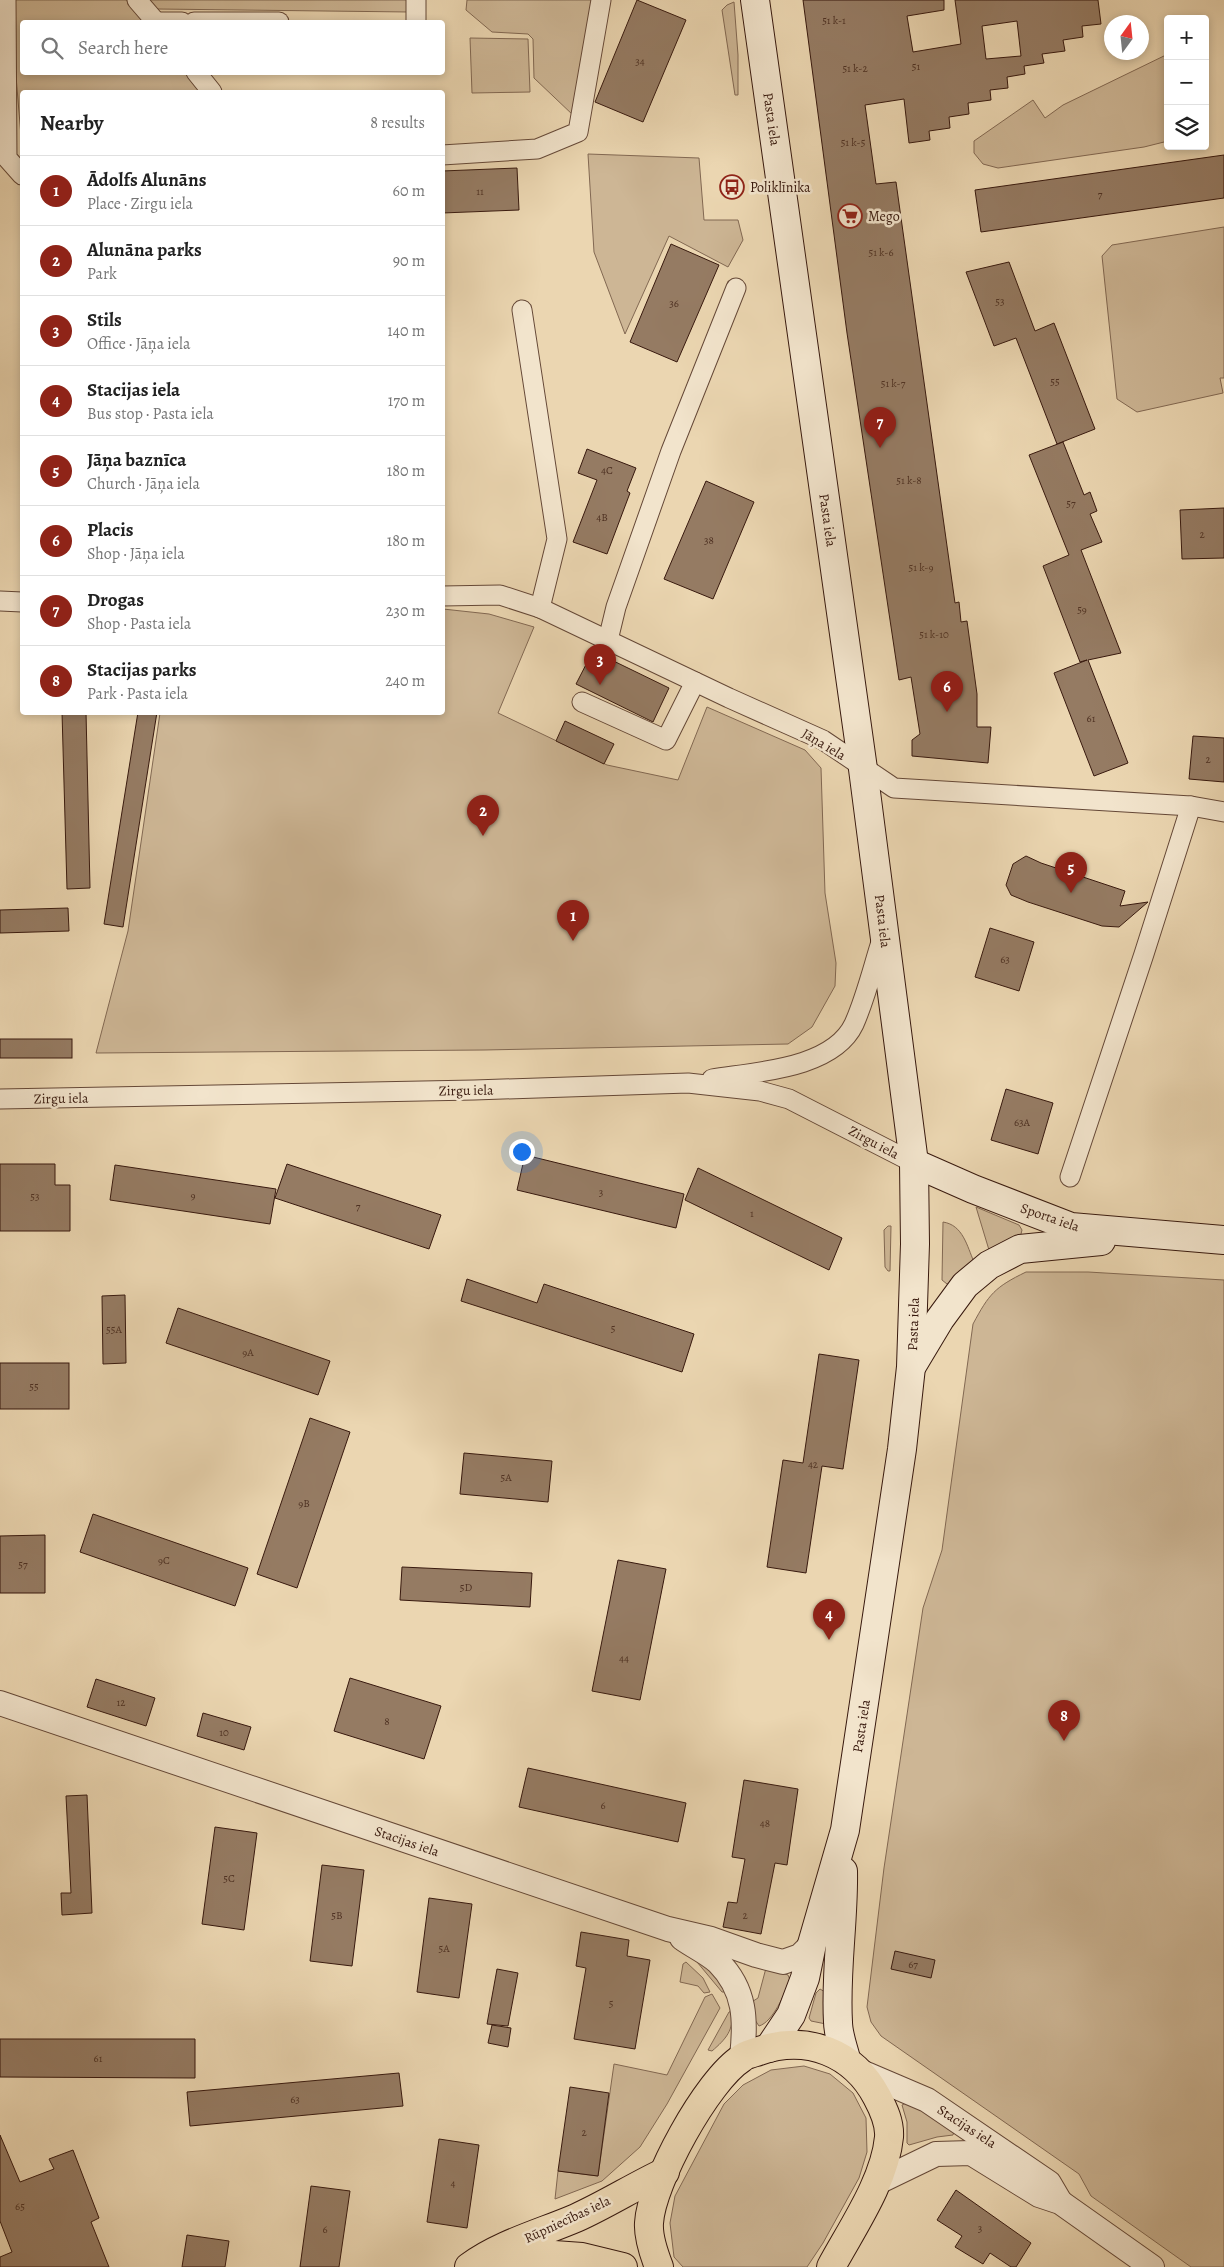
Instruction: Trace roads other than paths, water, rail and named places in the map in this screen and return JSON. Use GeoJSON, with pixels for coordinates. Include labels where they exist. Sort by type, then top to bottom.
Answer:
{"type":"FeatureCollection","features":[{"type":"Feature","properties":{"kind":"main road","name":"Pasta iela"},"geometry":{"type":"LineString","coordinates":[[755,0],[863,769],[914,1163],[916,1244],[911,1367],[902,1449],[842,1844],[812,1944],[805,1978],[791,2015],[770,2048]]}},
{"type":"Feature","properties":{"kind":"main road","name":"Sporta iela"},"geometry":{"type":"LineString","coordinates":[[914,1163],[973,1189],[1071,1227],[1224,1240]]}},
{"type":"Feature","properties":{"kind":"main road"},"geometry":{"type":"LineString","coordinates":[[911,1367],[940,1319],[965,1285],[989,1265],[1020,1249],[1155,1235]]}},
{"type":"Feature","properties":{"kind":"main road","name":"Pasta iela"},"geometry":{"type":"LineString","coordinates":[[842,1844],[844,1902],[838,1970],[838,2024],[852,2065]]}},
{"type":"Feature","properties":{"kind":"main road"},"geometry":{"type":"LineString","coordinates":[[659,2267],[649,2225],[652,2200],[706,2095],[742,2057],[770,2048],[796,2044],[822,2050],[852,2065],[872,2088],[886,2113],[889,2134],[886,2160],[876,2183],[831,2267]]}},
{"type":"Feature","properties":{"kind":"main road","name":"Rūpniecības iela"},"geometry":{"type":"LineString","coordinates":[[469,2267],[485,2255],[579,2216],[634,2186],[665,2172]]}},
{"type":"Feature","properties":{"kind":"main road","name":"Rūpniecības iela"},"geometry":{"type":"LineString","coordinates":[[496,2267],[540,2254],[582,2257],[623,2267]]}},
{"type":"Feature","properties":{"kind":"street"},"geometry":{"type":"LineString","coordinates":[[6,0],[7,158],[20,173]]}},
{"type":"Feature","properties":{"kind":"street"},"geometry":{"type":"LineString","coordinates":[[137,0],[154,20]]}},
{"type":"Feature","properties":{"kind":"street"},"geometry":{"type":"LineString","coordinates":[[416,0],[416,20]]}},
{"type":"Feature","properties":{"kind":"street"},"geometry":{"type":"LineString","coordinates":[[445,155],[538,148],[578,132],[601,0]]}},
{"type":"Feature","properties":{"kind":"street"},"geometry":{"type":"LineString","coordinates":[[198,75],[210,90]]}},
{"type":"Feature","properties":{"kind":"street"},"geometry":{"type":"LineString","coordinates":[[608,640],[616,607],[671,451],[736,288]]}},
{"type":"Feature","properties":{"kind":"street"},"geometry":{"type":"LineString","coordinates":[[522,310],[556,539],[540,608]]}},
{"type":"Feature","properties":{"kind":"street","name":"Jāņa iela"},"geometry":{"type":"LineString","coordinates":[[445,596],[500,595],[540,608],[695,682],[823,740],[863,769],[894,788],[1191,806],[1224,812]]}},
{"type":"Feature","properties":{"kind":"street"},"geometry":{"type":"LineString","coordinates":[[0,602],[20,602]]}},
{"type":"Feature","properties":{"kind":"street"},"geometry":{"type":"LineString","coordinates":[[582,702],[666,740],[695,682]]}},
{"type":"Feature","properties":{"kind":"street"},"geometry":{"type":"LineString","coordinates":[[1070,1177],[1191,806]]}},
{"type":"Feature","properties":{"kind":"street"},"geometry":{"type":"LineString","coordinates":[[688,1083],[791,1066],[816,1059],[839,1042],[854,1025],[884,933]]}},
{"type":"Feature","properties":{"kind":"street","name":"Zirgu iela"},"geometry":{"type":"LineString","coordinates":[[0,1099],[464,1090],[688,1083],[760,1091],[789,1099],[914,1163]]}},
{"type":"Feature","properties":{"kind":"street","name":"Stacijas iela"},"geometry":{"type":"LineString","coordinates":[[0,1703],[668,1929],[712,1939],[756,1955],[783,1962],[800,1956],[812,1944]]}},
{"type":"Feature","properties":{"kind":"street"},"geometry":{"type":"LineString","coordinates":[[668,1929],[717,1962],[734,1984],[740,1998],[745,2025],[742,2057]]}},
{"type":"Feature","properties":{"kind":"street","name":"Stacijas iela"},"geometry":{"type":"LineString","coordinates":[[852,2065],[927,2100],[990,2141],[1049,2182],[1060,2202]]}},
{"type":"Feature","properties":{"kind":"street"},"geometry":{"type":"LineString","coordinates":[[876,2183],[936,2154],[971,2153],[1039,2195],[1060,2202],[1152,2267]]}},
{"type":"Feature","properties":{"kind":"place","name":"Poliklīnika"},"geometry":{"type":"Point","coordinates":[732,187]}},
{"type":"Feature","properties":{"kind":"place","name":"Mego"},"geometry":{"type":"Point","coordinates":[850,216]}},
{"type":"Feature","properties":{"kind":"place","name":"Drogas"},"geometry":{"type":"Point","coordinates":[880,448]}},
{"type":"Feature","properties":{"kind":"place","name":"Stils"},"geometry":{"type":"Point","coordinates":[600,685]}},
{"type":"Feature","properties":{"kind":"place","name":"Placis"},"geometry":{"type":"Point","coordinates":[947,712]}},
{"type":"Feature","properties":{"kind":"place","name":"Alunāna parks"},"geometry":{"type":"Point","coordinates":[483,836]}},
{"type":"Feature","properties":{"kind":"place","name":"Jāņa baznīca"},"geometry":{"type":"Point","coordinates":[1071,893]}},
{"type":"Feature","properties":{"kind":"place","name":"Ādolfs Alunāns"},"geometry":{"type":"Point","coordinates":[573,941]}},
{"type":"Feature","properties":{"kind":"place","name":"Stacijas iela"},"geometry":{"type":"Point","coordinates":[829,1640]}},
{"type":"Feature","properties":{"kind":"place","name":"Stacijas parks"},"geometry":{"type":"Point","coordinates":[1064,1741]}}]}
